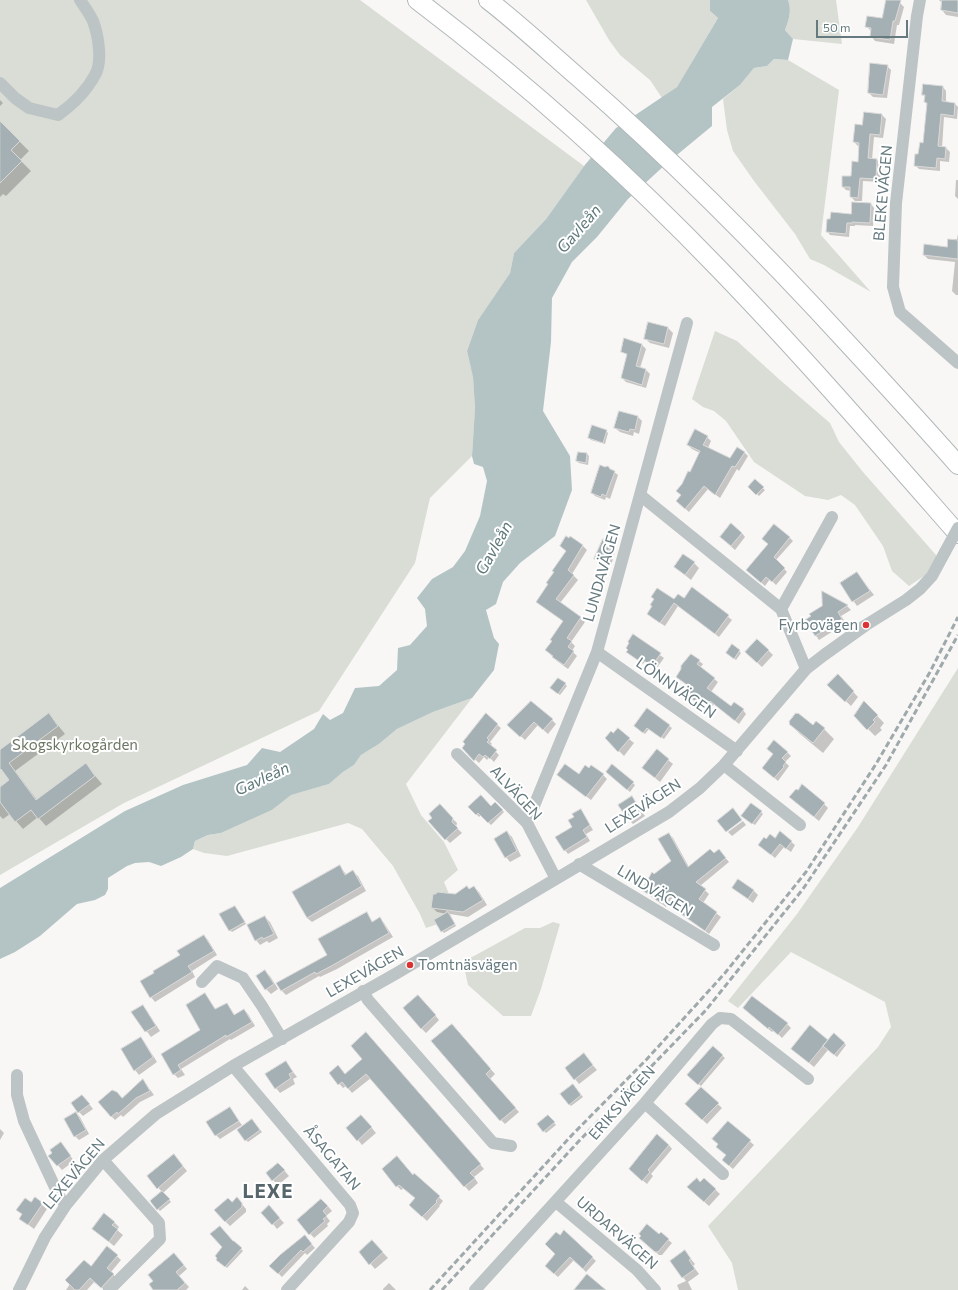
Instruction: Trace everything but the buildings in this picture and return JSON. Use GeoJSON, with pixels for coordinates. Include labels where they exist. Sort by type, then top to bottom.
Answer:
{"type":"FeatureCollection","features":[{"type":"Feature","properties":{"kind":"highway"},"geometry":{"type":"LineString","coordinates":[[417,0],[459,32],[580,134],[651,201],[719,269],[782,336],[958,534]]}},
{"type":"Feature","properties":{"kind":"highway"},"geometry":{"type":"LineString","coordinates":[[488,0],[611,106],[748,237],[929,431],[958,465]]}},
{"type":"Feature","properties":{"kind":"street"},"geometry":{"type":"LineString","coordinates":[[0,83],[29,108],[58,115],[71,106],[96,74],[99,62],[99,48],[93,20],[80,0]]}},
{"type":"Feature","properties":{"kind":"street","name":"BLEKEVÄGEN"},"geometry":{"type":"LineString","coordinates":[[920,0],[896,203],[893,287],[900,312],[958,363]]}},
{"type":"Feature","properties":{"kind":"street","name":"LUNDAVÄGEN"},"geometry":{"type":"LineString","coordinates":[[527,823],[597,652],[687,324]]}},
{"type":"Feature","properties":{"kind":"street"},"geometry":{"type":"LineString","coordinates":[[640,495],[781,609],[806,670]]}},
{"type":"Feature","properties":{"kind":"street"},"geometry":{"type":"LineString","coordinates":[[781,609],[832,516]]}},
{"type":"Feature","properties":{"kind":"street","name":"LEXEVÄGEN"},"geometry":{"type":"LineString","coordinates":[[19,1290],[45,1237],[66,1205],[102,1160],[156,1114],[233,1066],[282,1039],[362,991],[397,973],[668,812],[700,788],[724,765],[806,670],[860,629],[906,600],[920,589],[932,576],[958,528]]}},
{"type":"Feature","properties":{"kind":"street","name":"LÖNNVÄGEN"},"geometry":{"type":"LineString","coordinates":[[597,652],[736,751]]}},
{"type":"Feature","properties":{"kind":"street","name":"ALVÄGEN"},"geometry":{"type":"LineString","coordinates":[[457,754],[527,823],[556,879]]}},
{"type":"Feature","properties":{"kind":"street"},"geometry":{"type":"LineString","coordinates":[[724,765],[800,825]]}},
{"type":"Feature","properties":{"kind":"street","name":"LINDVÄGEN"},"geometry":{"type":"LineString","coordinates":[[580,864],[714,945]]}},
{"type":"Feature","properties":{"kind":"street"},"geometry":{"type":"LineString","coordinates":[[202,982],[217,966],[243,978],[282,1039]]}},
{"type":"Feature","properties":{"kind":"street"},"geometry":{"type":"LineString","coordinates":[[362,991],[368,1000],[493,1143],[511,1146]]}},
{"type":"Feature","properties":{"kind":"street","name":"ERIKSVÄGEN"},"geometry":{"type":"LineString","coordinates":[[475,1290],[556,1202],[712,1024],[720,1018],[732,1019],[808,1079]]}},
{"type":"Feature","properties":{"kind":"street","name":"ÅSAGATAN"},"geometry":{"type":"LineString","coordinates":[[233,1066],[350,1205],[353,1213],[349,1222],[287,1290]]}},
{"type":"Feature","properties":{"kind":"street"},"geometry":{"type":"LineString","coordinates":[[17,1075],[17,1095],[24,1121],[60,1198],[66,1205]]}},
{"type":"Feature","properties":{"kind":"street"},"geometry":{"type":"LineString","coordinates":[[644,1103],[723,1174]]}},
{"type":"Feature","properties":{"kind":"street"},"geometry":{"type":"LineString","coordinates":[[102,1160],[159,1223],[160,1239],[110,1290]]}},
{"type":"Feature","properties":{"kind":"street","name":"URDARVÄGEN"},"geometry":{"type":"LineString","coordinates":[[556,1202],[637,1270],[655,1290]]}},
{"type":"Feature","properties":{"kind":"green space","name":"Skogskyrkogården"},"geometry":{"type":"Polygon","coordinates":[[[0,0],[360,0],[584,166],[546,219],[514,253],[510,273],[478,320],[467,351],[473,376],[475,409],[472,456],[430,498],[415,563],[319,711],[124,803],[0,875],[0,0]]]}},
{"type":"Feature","properties":{"kind":"green space"},"geometry":{"type":"Polygon","coordinates":[[[586,0],[710,0],[710,11],[718,18],[677,87],[662,98],[650,80],[620,55],[609,40],[586,0]]]}},
{"type":"Feature","properties":{"kind":"green space"},"geometry":{"type":"Polygon","coordinates":[[[788,0],[836,0],[842,44],[793,39],[785,30],[790,15],[788,0]]]}},
{"type":"Feature","properties":{"kind":"green space"},"geometry":{"type":"Polygon","coordinates":[[[774,59],[788,60],[839,90],[821,235],[871,292],[824,265],[810,259],[795,234],[733,151],[727,130],[723,99],[740,85],[754,68],[767,66],[774,59]]]}},
{"type":"Feature","properties":{"kind":"green space"},"geometry":{"type":"Polygon","coordinates":[[[715,331],[737,341],[830,423],[839,442],[863,472],[936,555],[936,564],[924,576],[909,586],[892,571],[883,546],[855,505],[841,495],[828,500],[805,496],[754,462],[726,421],[714,411],[703,407],[692,399],[715,331]]]}},
{"type":"Feature","properties":{"kind":"green space"},"geometry":{"type":"Polygon","coordinates":[[[958,668],[958,1290],[738,1290],[732,1263],[708,1226],[878,1047],[891,1027],[885,1002],[791,952],[738,1008],[728,1001],[797,914],[858,827],[958,668]]]}},
{"type":"Feature","properties":{"kind":"green space"},"geometry":{"type":"Polygon","coordinates":[[[472,698],[406,784],[421,815],[444,842],[458,870],[444,882],[452,901],[446,911],[444,922],[426,928],[420,914],[393,866],[362,829],[348,823],[227,856],[204,853],[193,849],[195,841],[208,835],[221,833],[272,810],[290,795],[329,784],[354,765],[361,755],[379,744],[397,729],[433,712],[472,698]]]}},
{"type":"Feature","properties":{"kind":"green space"},"geometry":{"type":"Polygon","coordinates":[[[553,922],[560,924],[541,989],[531,1016],[503,1016],[468,985],[463,962],[525,928],[540,928],[553,922]]]}},
{"type":"Feature","properties":{"kind":"water","name":"Gavleån"},"geometry":{"type":"Polygon","coordinates":[[[710,0],[788,0],[790,15],[785,30],[793,39],[788,60],[774,59],[767,66],[754,68],[740,85],[712,107],[712,126],[666,164],[628,199],[597,237],[572,262],[552,298],[551,342],[543,411],[570,456],[572,490],[555,536],[520,563],[503,582],[496,604],[486,610],[494,638],[499,644],[494,670],[472,698],[433,712],[397,729],[379,744],[361,755],[354,765],[329,784],[291,795],[272,810],[221,833],[208,835],[195,841],[193,849],[181,857],[161,866],[149,862],[135,863],[127,866],[108,878],[108,889],[105,895],[95,900],[77,904],[40,936],[15,952],[0,959],[0,888],[125,811],[183,785],[247,765],[262,748],[280,752],[314,729],[323,714],[330,720],[343,713],[355,688],[379,686],[397,670],[398,648],[410,645],[427,626],[425,609],[417,598],[432,579],[453,567],[465,551],[480,516],[487,481],[483,467],[474,464],[472,456],[475,408],[473,377],[467,351],[478,320],[510,273],[514,253],[546,219],[584,166],[616,128],[677,87],[718,18],[710,11],[710,0]]]}},
{"type":"Feature","properties":{"kind":"railway"},"geometry":{"type":"LineString","coordinates":[[430,1290],[572,1135],[647,1059],[725,973],[806,872],[876,764],[930,672],[958,617]]}},
{"type":"Feature","properties":{"kind":"railway"},"geometry":{"type":"LineString","coordinates":[[442,1290],[578,1142],[706,1010],[803,889],[886,765],[958,635]]}},
{"type":"Feature","properties":{"kind":"place","name":"Fyrbovägen"},"geometry":{"type":"Point","coordinates":[866,625]}},
{"type":"Feature","properties":{"kind":"place","name":"Tomtnäsvägen"},"geometry":{"type":"Point","coordinates":[410,965]}},
{"type":"Feature","properties":{"kind":"district","name":"LEXE"},"geometry":{"type":"Point","coordinates":[268,1192]}}]}
